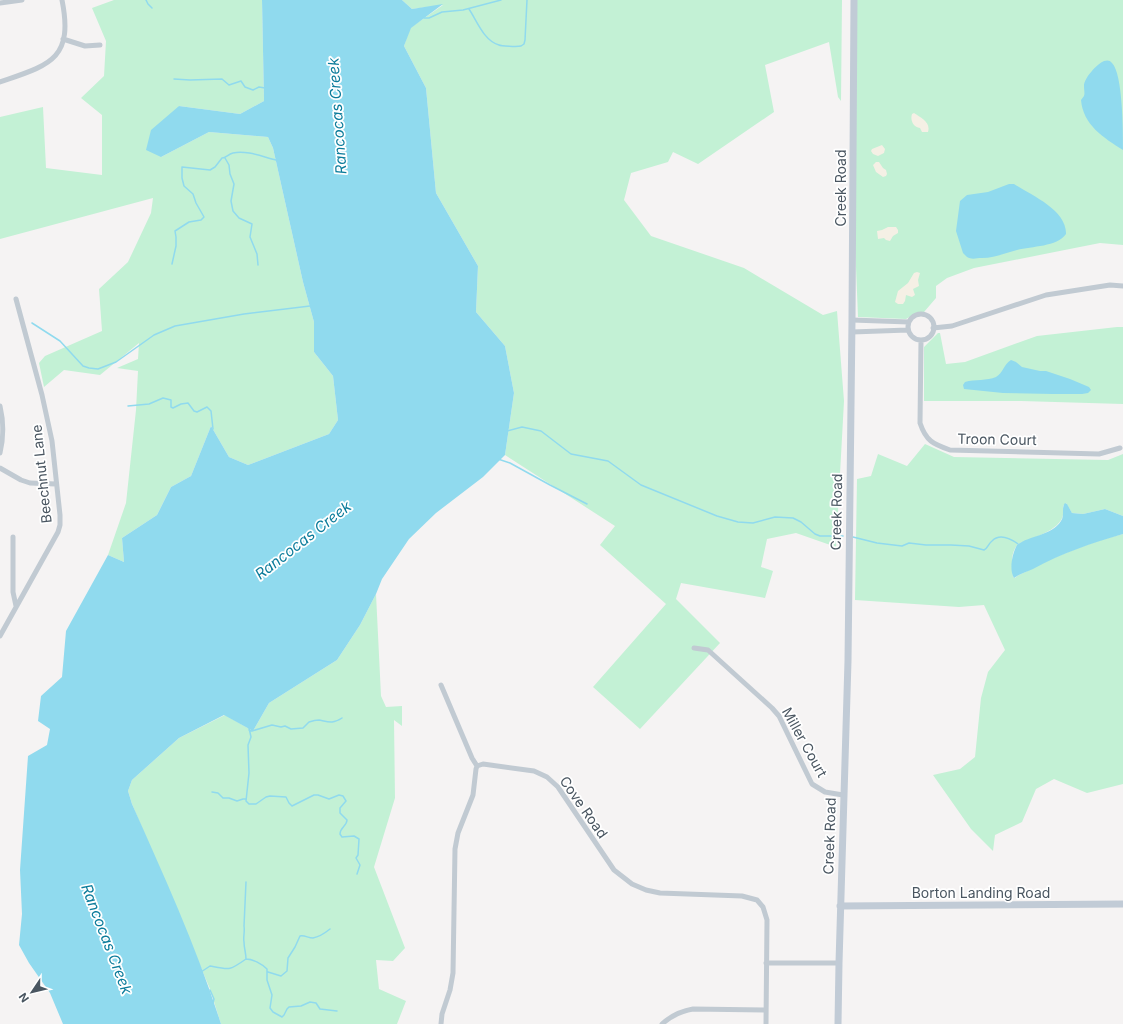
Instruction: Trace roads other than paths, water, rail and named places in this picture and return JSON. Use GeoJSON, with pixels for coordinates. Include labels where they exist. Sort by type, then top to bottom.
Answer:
{"type":"FeatureCollection","features":[{"type":"Feature","properties":{"kind":"main road","name":"Creek Road"},"geometry":{"type":"LineString","coordinates":[[838,1024],[838,963],[848,661],[854,0]]}},
{"type":"Feature","properties":{"kind":"main road","name":"Borton Landing Road"},"geometry":{"type":"LineString","coordinates":[[840,906],[1123,904]]}},
{"type":"Feature","properties":{"kind":"street"},"geometry":{"type":"LineString","coordinates":[[0,3],[22,0]]}},
{"type":"Feature","properties":{"kind":"street"},"geometry":{"type":"LineString","coordinates":[[0,82],[36,70],[54,58],[61,47],[63,39],[65,20],[62,0]]}},
{"type":"Feature","properties":{"kind":"street"},"geometry":{"type":"LineString","coordinates":[[63,39],[85,46],[100,45]]}},
{"type":"Feature","properties":{"kind":"street"},"geometry":{"type":"LineString","coordinates":[[933,328],[952,326],[1046,294],[1110,285],[1123,286]]}},
{"type":"Feature","properties":{"kind":"street","name":"Beechnut Lane"},"geometry":{"type":"LineString","coordinates":[[0,636],[59,528],[60,515],[49,428],[42,395],[16,299]]}},
{"type":"Feature","properties":{"kind":"street"},"geometry":{"type":"LineString","coordinates":[[923,315],[930,319],[933,328],[929,337],[922,340],[914,338],[908,330],[909,322],[915,316],[923,315]]}},
{"type":"Feature","properties":{"kind":"street"},"geometry":{"type":"LineString","coordinates":[[852,320],[909,322]]}},
{"type":"Feature","properties":{"kind":"street"},"geometry":{"type":"LineString","coordinates":[[852,332],[908,330]]}},
{"type":"Feature","properties":{"kind":"street","name":"Troon Court"},"geometry":{"type":"LineString","coordinates":[[922,340],[920,423],[923,432],[934,444],[950,450],[1099,454],[1120,448]]}},
{"type":"Feature","properties":{"kind":"street"},"geometry":{"type":"LineString","coordinates":[[0,406],[4,424],[4,435],[0,453]]}},
{"type":"Feature","properties":{"kind":"street"},"geometry":{"type":"LineString","coordinates":[[0,468],[11,475],[30,483],[56,484]]}},
{"type":"Feature","properties":{"kind":"street"},"geometry":{"type":"LineString","coordinates":[[13,537],[13,592],[16,606]]}},
{"type":"Feature","properties":{"kind":"street","name":"Miller Court"},"geometry":{"type":"LineString","coordinates":[[694,648],[708,650],[779,716],[812,784],[825,792],[843,795]]}},
{"type":"Feature","properties":{"kind":"street"},"geometry":{"type":"LineString","coordinates":[[441,685],[472,758],[477,766],[473,795],[458,833],[455,849],[454,973],[442,1014],[441,1024]]}},
{"type":"Feature","properties":{"kind":"street","name":"Cove Road"},"geometry":{"type":"LineString","coordinates":[[477,766],[488,764],[534,771],[547,776],[558,787],[614,870],[632,884],[646,890],[660,893],[742,896],[758,900],[763,907],[767,920],[766,1024]]}},
{"type":"Feature","properties":{"kind":"street"},"geometry":{"type":"LineString","coordinates":[[766,963],[838,963]]}},
{"type":"Feature","properties":{"kind":"street"},"geometry":{"type":"LineString","coordinates":[[662,1024],[670,1017],[684,1010],[693,1008],[766,1010]]}},
{"type":"Feature","properties":{"kind":"water","name":"Rancocas Creek"},"geometry":{"type":"Polygon","coordinates":[[[262,0],[402,0],[412,9],[443,4],[411,28],[404,46],[426,88],[436,193],[478,266],[476,312],[505,346],[514,393],[505,455],[483,477],[436,513],[409,539],[382,579],[360,625],[337,660],[269,703],[253,731],[224,715],[179,738],[132,780],[128,791],[132,804],[191,940],[221,1024],[63,1024],[50,993],[29,963],[19,945],[22,914],[20,870],[28,756],[47,745],[50,729],[38,721],[41,696],[62,677],[66,631],[108,555],[124,562],[122,538],[157,515],[171,487],[191,476],[211,426],[229,457],[248,465],[329,434],[338,420],[333,376],[314,352],[314,322],[303,282],[273,148],[268,137],[209,132],[161,157],[146,150],[151,130],[179,106],[240,114],[264,101],[262,0]]]}},
{"type":"Feature","properties":{"kind":"water"},"geometry":{"type":"Polygon","coordinates":[[[1108,60],[1111,62],[1116,69],[1122,104],[1123,150],[1109,141],[1090,124],[1083,109],[1081,100],[1084,96],[1084,86],[1088,75],[1104,61],[1108,60]]]}},
{"type":"Feature","properties":{"kind":"water"},"geometry":{"type":"Polygon","coordinates":[[[1009,184],[1014,184],[1047,204],[1061,218],[1065,225],[1066,234],[1062,238],[1050,244],[1017,250],[991,257],[972,259],[967,257],[963,253],[956,231],[960,201],[967,195],[988,192],[1009,184]]]}},
{"type":"Feature","properties":{"kind":"water"},"geometry":{"type":"Polygon","coordinates":[[[1011,360],[1022,367],[1046,371],[1070,379],[1089,387],[1091,390],[1088,393],[1082,394],[1053,394],[1003,393],[964,389],[963,385],[965,382],[996,377],[1011,360]]]}},
{"type":"Feature","properties":{"kind":"water"},"geometry":{"type":"Polygon","coordinates":[[[1065,503],[1072,513],[1083,514],[1105,509],[1123,516],[1123,534],[1066,553],[1014,578],[1012,575],[1012,562],[1017,545],[1028,539],[1046,533],[1057,526],[1062,519],[1063,507],[1065,503]]]}},
{"type":"Feature","properties":{"kind":"waterway"},"geometry":{"type":"LineString","coordinates":[[146,0],[152,8]]}},
{"type":"Feature","properties":{"kind":"waterway"},"geometry":{"type":"LineString","coordinates":[[424,18],[429,18],[442,12],[463,10],[501,0]]}},
{"type":"Feature","properties":{"kind":"waterway"},"geometry":{"type":"LineString","coordinates":[[469,9],[485,35],[494,43],[503,46],[521,46],[524,44],[525,40],[527,0]]}},
{"type":"Feature","properties":{"kind":"waterway"},"geometry":{"type":"LineString","coordinates":[[174,79],[222,79],[229,85],[241,81],[245,87],[253,90],[259,87],[265,88]]}},
{"type":"Feature","properties":{"kind":"waterway"},"geometry":{"type":"LineString","coordinates":[[172,264],[176,246],[175,231],[189,222],[201,220],[204,217],[193,194],[184,186],[182,167],[210,170],[215,167],[222,158],[238,152],[249,153],[276,160]]}},
{"type":"Feature","properties":{"kind":"waterway"},"geometry":{"type":"LineString","coordinates":[[225,158],[229,165],[230,174],[234,184],[231,201],[233,211],[239,218],[252,224],[250,237],[257,254],[258,265]]}},
{"type":"Feature","properties":{"kind":"waterway"},"geometry":{"type":"LineString","coordinates":[[32,323],[60,341],[83,366],[98,369],[116,362],[154,335],[175,326],[244,314],[310,306]]}},
{"type":"Feature","properties":{"kind":"waterway"},"geometry":{"type":"LineString","coordinates":[[128,406],[149,404],[163,398],[171,400],[171,407],[173,408],[181,404],[188,403],[194,411],[197,412],[207,407],[211,411],[213,429]]}},
{"type":"Feature","properties":{"kind":"waterway"},"geometry":{"type":"LineString","coordinates":[[507,431],[522,427],[541,431],[571,454],[608,461],[641,485],[717,516],[738,522],[753,523],[775,517],[793,518],[820,536],[843,536]]}},
{"type":"Feature","properties":{"kind":"waterway"},"geometry":{"type":"LineString","coordinates":[[498,459],[510,463],[587,504]]}},
{"type":"Feature","properties":{"kind":"waterway"},"geometry":{"type":"LineString","coordinates":[[853,537],[877,543],[902,546],[909,543],[951,545],[969,546],[984,550],[998,537],[1009,539],[1018,544]]}},
{"type":"Feature","properties":{"kind":"waterway"},"geometry":{"type":"LineString","coordinates":[[249,730],[252,731],[272,725],[281,727],[285,726],[291,729],[303,728],[309,722],[319,720],[333,722],[342,718]]}},
{"type":"Feature","properties":{"kind":"waterway"},"geometry":{"type":"LineString","coordinates":[[249,728],[251,737],[248,745],[249,773],[246,801],[249,804],[256,804],[270,796],[286,797],[292,806],[314,795],[329,799],[339,795],[343,796],[346,801],[340,808],[340,813],[347,820],[340,834],[342,837],[354,836],[359,839],[358,855],[356,858],[360,865],[357,874]]}},
{"type":"Feature","properties":{"kind":"waterway"},"geometry":{"type":"LineString","coordinates":[[212,792],[218,793],[223,798],[229,798],[237,801],[246,799]]}},
{"type":"Feature","properties":{"kind":"waterway"},"geometry":{"type":"LineString","coordinates":[[246,882],[244,938],[246,959]]}},
{"type":"Feature","properties":{"kind":"waterway"},"geometry":{"type":"LineString","coordinates":[[268,972],[281,976],[287,971],[288,958],[300,936],[311,938],[322,935],[330,929]]}},
{"type":"Feature","properties":{"kind":"waterway"},"geometry":{"type":"LineString","coordinates":[[201,972],[210,966],[226,969],[232,968],[246,959],[252,960],[267,969],[267,980],[272,995],[270,1008],[273,1012],[282,1017],[289,1007],[301,1006],[310,1002],[316,1003],[320,1009],[337,1011]]}},
{"type":"Feature","properties":{"kind":"waterway"},"geometry":{"type":"LineString","coordinates":[[210,990],[214,999],[213,1003]]}}]}
